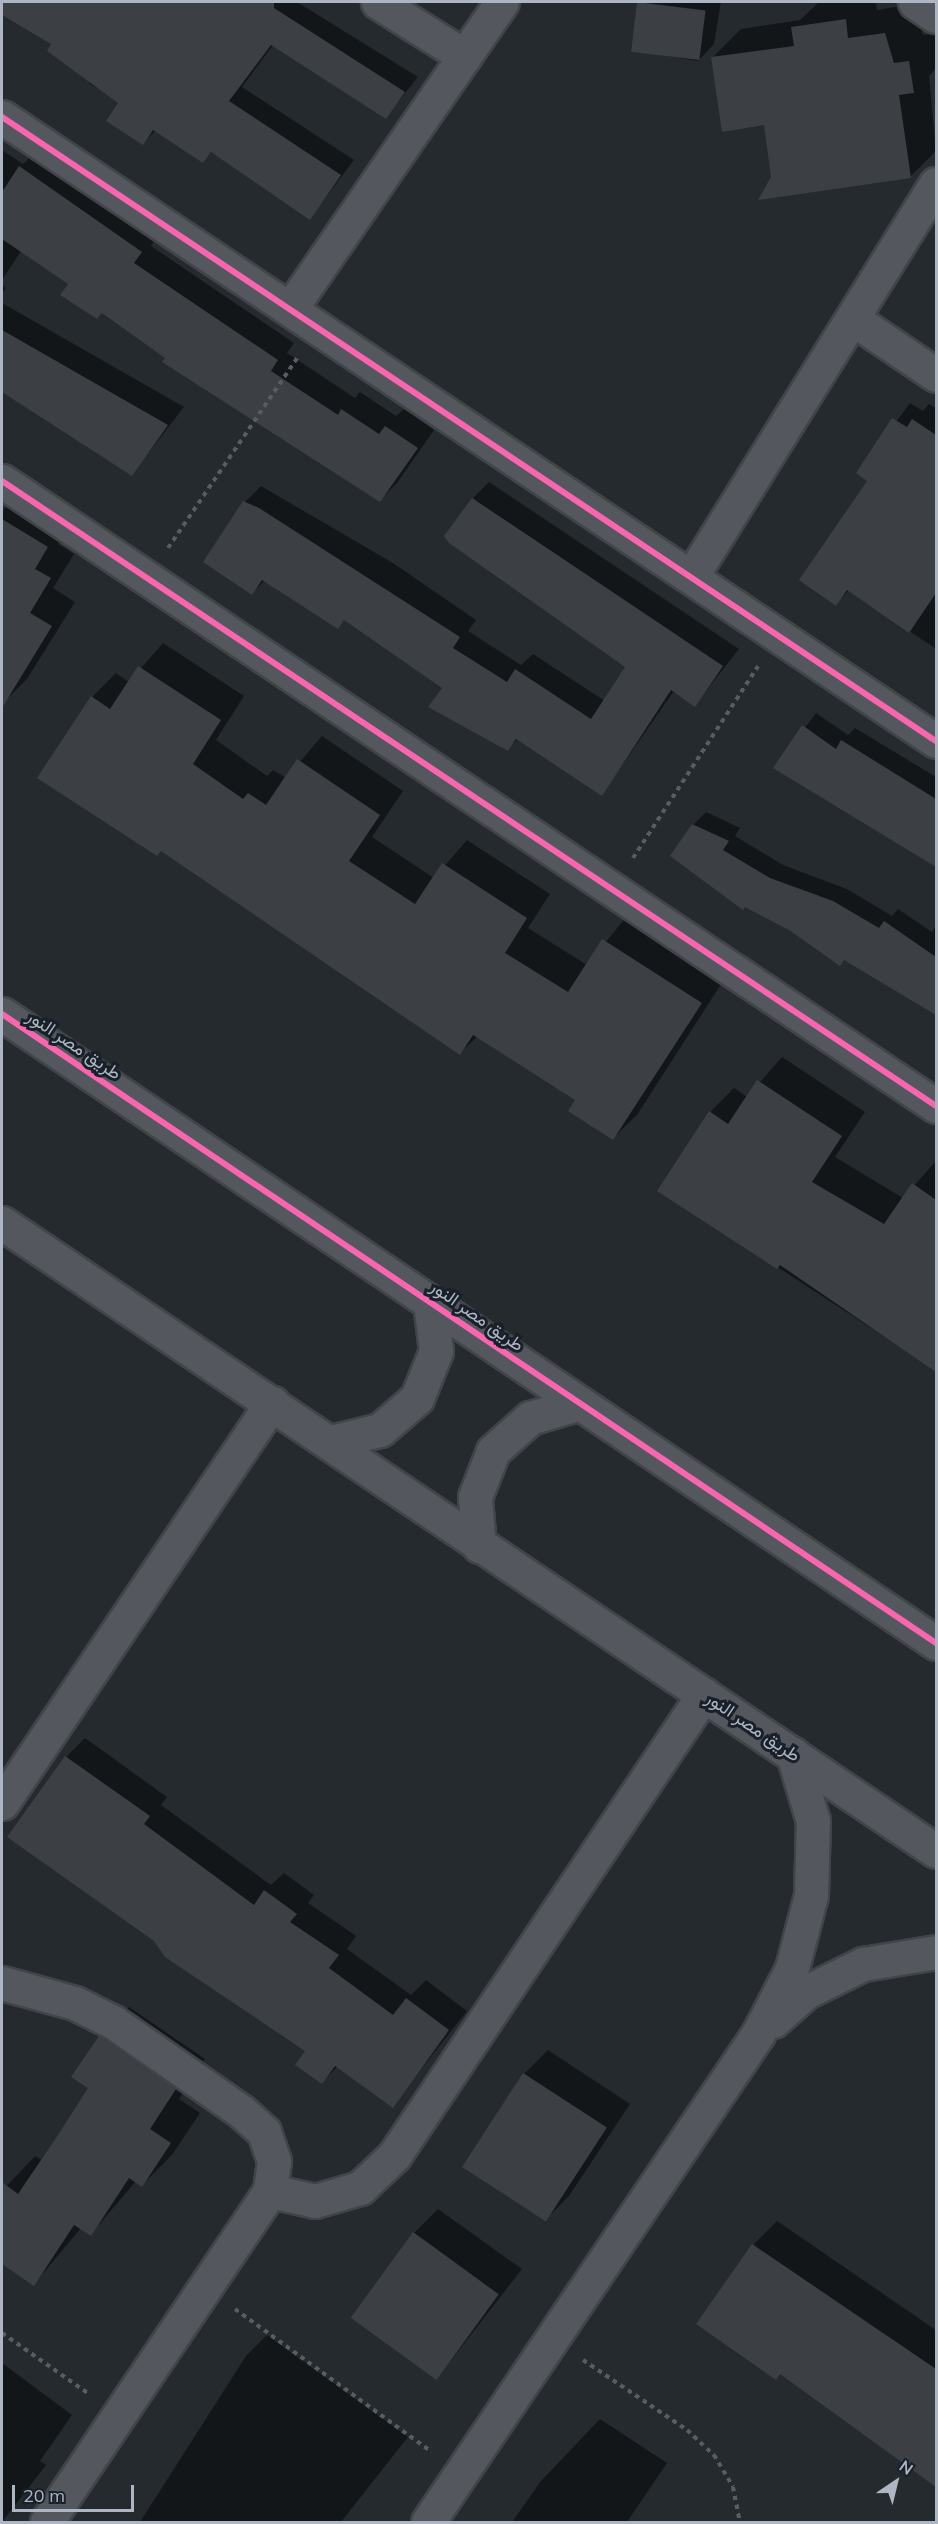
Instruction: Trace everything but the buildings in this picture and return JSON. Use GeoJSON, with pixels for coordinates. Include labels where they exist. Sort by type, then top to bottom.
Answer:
{"type":"FeatureCollection","features":[{"type":"Feature","properties":{"kind":"street"},"geometry":{"type":"LineString","coordinates":[[378,2],[464,56]]}},
{"type":"Feature","properties":{"kind":"street"},"geometry":{"type":"LineString","coordinates":[[290,309],[502,2]]}},
{"type":"Feature","properties":{"kind":"street"},"geometry":{"type":"LineString","coordinates":[[915,2],[936,16]]}},
{"type":"Feature","properties":{"kind":"street"},"geometry":{"type":"LineString","coordinates":[[2,117],[936,741]]}},
{"type":"Feature","properties":{"kind":"street"},"geometry":{"type":"LineString","coordinates":[[691,577],[936,184]]}},
{"type":"Feature","properties":{"kind":"street"},"geometry":{"type":"LineString","coordinates":[[853,319],[936,375]]}},
{"type":"Feature","properties":{"kind":"street"},"geometry":{"type":"LineString","coordinates":[[2,481],[936,1106]]}},
{"type":"Feature","properties":{"kind":"street","name":"طريق مصر النور"},"geometry":{"type":"LineString","coordinates":[[2,1014],[430,1302],[577,1404],[936,1643]]}},
{"type":"Feature","properties":{"kind":"street","name":"طريق مصر النور"},"geometry":{"type":"LineString","coordinates":[[2,1223],[331,1442],[479,1546],[704,1694],[936,1851]]}},
{"type":"Feature","properties":{"kind":"street"},"geometry":{"type":"LineString","coordinates":[[331,1442],[380,1430],[417,1398],[436,1351],[430,1302]]}},
{"type":"Feature","properties":{"kind":"street"},"geometry":{"type":"LineString","coordinates":[[2,1803],[272,1403]]}},
{"type":"Feature","properties":{"kind":"street"},"geometry":{"type":"LineString","coordinates":[[479,1546],[475,1497],[493,1451],[530,1418],[577,1404]]}},
{"type":"Feature","properties":{"kind":"street"},"geometry":{"type":"LineString","coordinates":[[270,2191],[315,2201],[360,2188],[394,2156],[704,1694]]}},
{"type":"Feature","properties":{"kind":"street"},"geometry":{"type":"LineString","coordinates":[[428,2523],[759,2034],[792,1968],[811,1895],[813,1821],[793,1754]]}},
{"type":"Feature","properties":{"kind":"street"},"geometry":{"type":"LineString","coordinates":[[759,2034],[806,1992],[863,1964],[936,1952]]}},
{"type":"Feature","properties":{"kind":"street"},"geometry":{"type":"LineString","coordinates":[[2,1983],[75,2003],[113,2022],[242,2112],[264,2132],[274,2161],[270,2191],[47,2523]]}},
{"type":"Feature","properties":{"kind":"path"},"geometry":{"type":"LineString","coordinates":[[148,578],[317,327]]}},
{"type":"Feature","properties":{"kind":"path"},"geometry":{"type":"LineString","coordinates":[[613,889],[778,635]]}},
{"type":"Feature","properties":{"kind":"path"},"geometry":{"type":"LineString","coordinates":[[205,2287],[462,2473]]}},
{"type":"Feature","properties":{"kind":"path"},"geometry":{"type":"LineString","coordinates":[[2,2333],[119,2415]]}},
{"type":"Feature","properties":{"kind":"path"},"geometry":{"type":"LineString","coordinates":[[552,2340],[687,2430],[714,2455],[733,2487],[740,2523]]}},
{"type":"Feature","properties":{"kind":"cycle path"},"geometry":{"type":"LineString","coordinates":[[2,117],[936,741]]}},
{"type":"Feature","properties":{"kind":"cycle path"},"geometry":{"type":"LineString","coordinates":[[2,481],[936,1106]]}},
{"type":"Feature","properties":{"kind":"cycle path"},"geometry":{"type":"LineString","coordinates":[[2,1014],[936,1643]]}}]}
